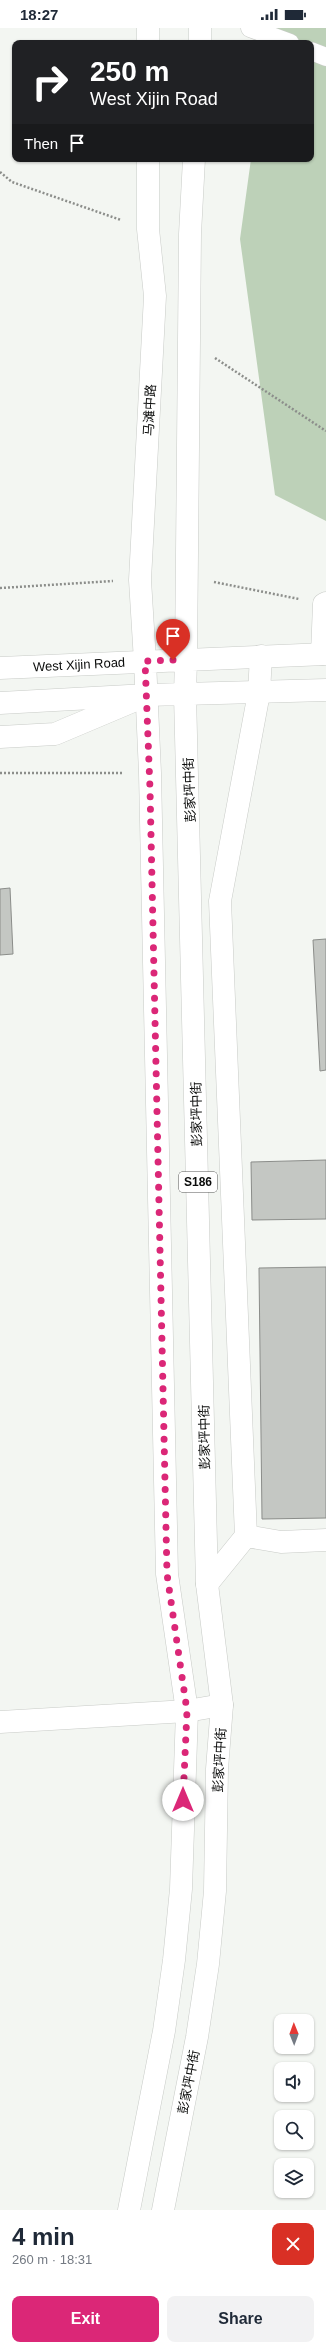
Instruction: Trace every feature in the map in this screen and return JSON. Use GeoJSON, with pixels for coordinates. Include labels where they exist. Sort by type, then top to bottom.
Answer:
{"type":"FeatureCollection","features":[{"type":"Feature","properties":{"kind":"main road"},"geometry":{"type":"LineString","coordinates":[[148,28],[148,40]]}},
{"type":"Feature","properties":{"kind":"main road"},"geometry":{"type":"LineString","coordinates":[[200,28],[200,40]]}},
{"type":"Feature","properties":{"kind":"main road","name":"马滩中路"},"geometry":{"type":"LineString","coordinates":[[145,661],[140,580],[155,296],[148,229],[148,162]]}},
{"type":"Feature","properties":{"kind":"main road"},"geometry":{"type":"LineString","coordinates":[[186,659],[188,340],[190,234],[194,162]]}},
{"type":"Feature","properties":{"kind":"main road"},"geometry":{"type":"LineString","coordinates":[[324,654],[324,604],[326,603]]}},
{"type":"Feature","properties":{"kind":"main road","name":"West Xijin Road"},"geometry":{"type":"LineString","coordinates":[[0,668],[324,654]]}},
{"type":"Feature","properties":{"kind":"main road"},"geometry":{"type":"LineString","coordinates":[[207,1584],[246,1536],[220,901],[260,693],[261,656]]}},
{"type":"Feature","properties":{"kind":"main road","name":"彭家坪中街"},"geometry":{"type":"LineString","coordinates":[[163,2210],[197,2037],[208,1964],[215,1891],[217,1769],[222,1705],[207,1584],[185,695],[186,659]]}},
{"type":"Feature","properties":{"kind":"main road"},"geometry":{"type":"LineString","coordinates":[[128,2210],[164,2031],[174,1960],[181,1881],[187,1711],[167,1574],[150,774],[145,661]]}},
{"type":"Feature","properties":{"kind":"main road"},"geometry":{"type":"LineString","coordinates":[[0,703],[147,695],[326,690]]}},
{"type":"Feature","properties":{"kind":"main road"},"geometry":{"type":"LineString","coordinates":[[0,737],[55,734],[147,695]]}},
{"type":"Feature","properties":{"kind":"main road"},"geometry":{"type":"LineString","coordinates":[[246,1536],[281,1542],[326,1540]]}},
{"type":"Feature","properties":{"kind":"main road"},"geometry":{"type":"LineString","coordinates":[[0,1722],[187,1711],[222,1705]]}},
{"type":"Feature","properties":{"kind":"street"},"geometry":{"type":"LineString","coordinates":[[250,28],[282,40]]}},
{"type":"Feature","properties":{"kind":"street"},"geometry":{"type":"LineString","coordinates":[[314,52],[326,56]]}},
{"type":"Feature","properties":{"kind":"path"},"geometry":{"type":"LineString","coordinates":[[0,172],[12,182],[148,229]]}},
{"type":"Feature","properties":{"kind":"path"},"geometry":{"type":"LineString","coordinates":[[188,340],[326,431]]}},
{"type":"Feature","properties":{"kind":"path"},"geometry":{"type":"LineString","coordinates":[[0,773],[150,774]]}},
{"type":"Feature","properties":{"kind":"green space"},"geometry":{"type":"Polygon","coordinates":[[[268,28],[326,28],[326,521],[275,495],[240,239],[251,162],[314,162],[314,40],[266,40],[268,28]]]}},
{"type":"Feature","properties":{"kind":"building"},"geometry":{"type":"Polygon","coordinates":[[[10,888],[13,954],[0,955],[0,889],[10,888]]]}},
{"type":"Feature","properties":{"kind":"building"},"geometry":{"type":"Polygon","coordinates":[[[326,939],[326,1070],[320,1071],[313,940],[326,939]]]}},
{"type":"Feature","properties":{"kind":"building"},"geometry":{"type":"Polygon","coordinates":[[[326,1160],[326,1219],[252,1220],[251,1162],[326,1160]]]}},
{"type":"Feature","properties":{"kind":"building"},"geometry":{"type":"Polygon","coordinates":[[[326,1267],[326,1518],[262,1519],[259,1268],[326,1267]]]}},
{"type":"Feature","properties":{"kind":"route"},"geometry":{"type":"LineString","coordinates":[[173,660],[145,661],[150,789],[167,1574],[187,1711],[183,1770],[183,1800]]}}]}
